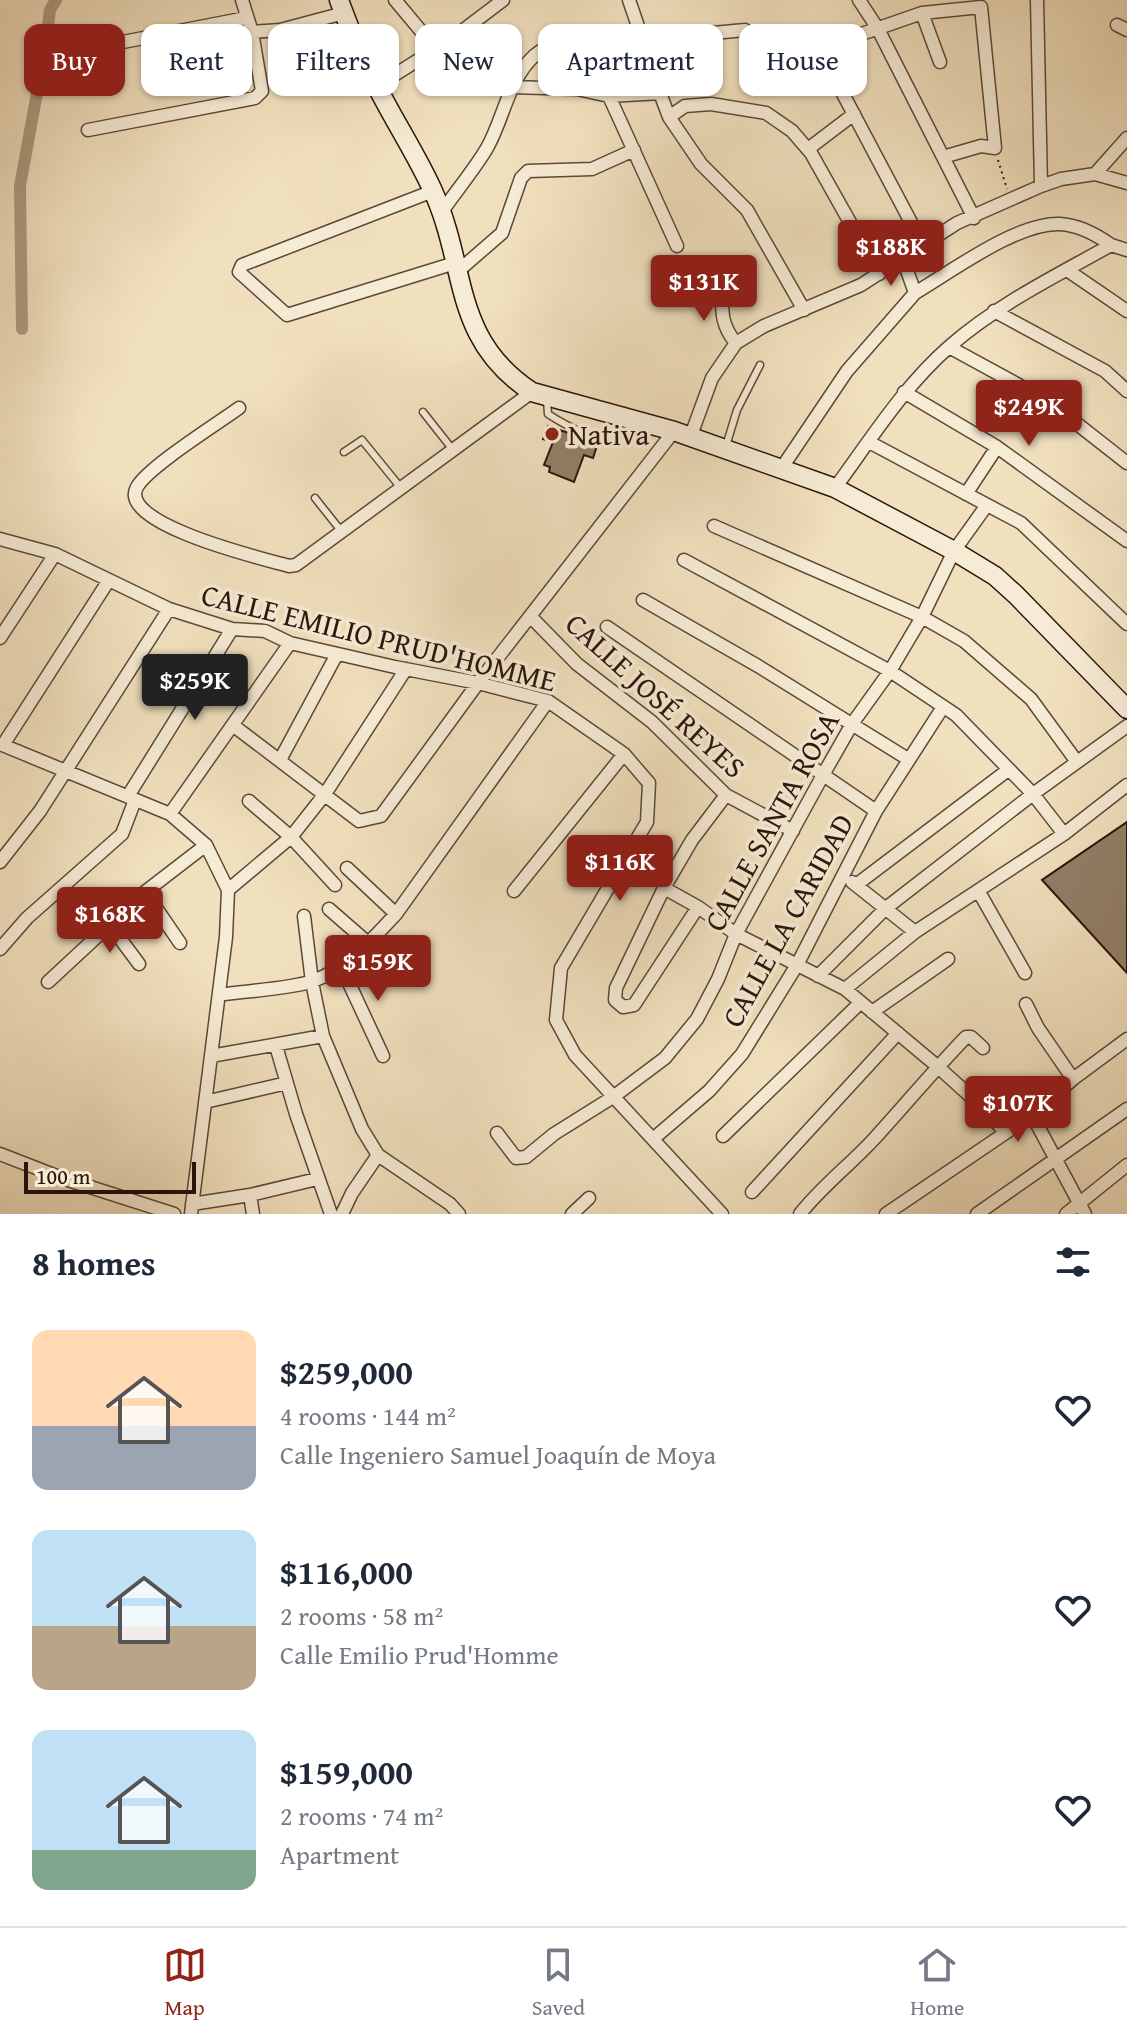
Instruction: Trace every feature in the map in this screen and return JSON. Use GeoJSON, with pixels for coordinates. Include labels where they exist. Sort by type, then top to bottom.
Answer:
{"type":"FeatureCollection","features":[{"type":"Feature","properties":{"kind":"main road"},"geometry":{"type":"LineString","coordinates":[[382,96],[433,191],[472,325],[485,348],[516,381],[540,394],[682,434],[835,488],[954,551],[995,576],[1016,595],[1127,709]]}},
{"type":"Feature","properties":{"kind":"street"},"geometry":{"type":"LineString","coordinates":[[242,0],[249,24]]}},
{"type":"Feature","properties":{"kind":"street"},"geometry":{"type":"LineString","coordinates":[[395,0],[415,24]]}},
{"type":"Feature","properties":{"kind":"street"},"geometry":{"type":"LineString","coordinates":[[470,24],[503,0]]}},
{"type":"Feature","properties":{"kind":"street"},"geometry":{"type":"LineString","coordinates":[[629,0],[637,24]]}},
{"type":"Feature","properties":{"kind":"street"},"geometry":{"type":"LineString","coordinates":[[859,0],[878,29],[974,218]]}},
{"type":"Feature","properties":{"kind":"street"},"geometry":{"type":"LineString","coordinates":[[1037,0],[1041,186]]}},
{"type":"Feature","properties":{"kind":"street"},"geometry":{"type":"LineString","coordinates":[[88,130],[255,98],[262,91],[252,32],[280,30],[342,7]]}},
{"type":"Feature","properties":{"kind":"street"},"geometry":{"type":"LineString","coordinates":[[923,245],[833,75],[825,53],[850,38],[922,13],[981,7],[995,148],[981,146],[943,157]]}},
{"type":"Feature","properties":{"kind":"street"},"geometry":{"type":"LineString","coordinates":[[922,13],[940,62]]}},
{"type":"Feature","properties":{"kind":"street"},"geometry":{"type":"LineString","coordinates":[[125,42],[246,18]]}},
{"type":"Feature","properties":{"kind":"street"},"geometry":{"type":"LineString","coordinates":[[522,74],[538,54]]}},
{"type":"Feature","properties":{"kind":"street"},"geometry":{"type":"LineString","coordinates":[[441,213],[487,147],[508,96]]}},
{"type":"Feature","properties":{"kind":"street"},"geometry":{"type":"LineString","coordinates":[[609,96],[677,246]]}},
{"type":"Feature","properties":{"kind":"street"},"geometry":{"type":"LineString","coordinates":[[661,96],[669,117],[701,164],[747,210],[804,310]]}},
{"type":"Feature","properties":{"kind":"street"},"geometry":{"type":"LineString","coordinates":[[669,117],[685,106],[711,104],[766,113],[792,131],[808,149],[879,274]]}},
{"type":"Feature","properties":{"kind":"street"},"geometry":{"type":"LineString","coordinates":[[808,149],[854,114]]}},
{"type":"Feature","properties":{"kind":"street"},"geometry":{"type":"LineString","coordinates":[[1095,174],[1127,138]]}},
{"type":"Feature","properties":{"kind":"street"},"geometry":{"type":"LineString","coordinates":[[433,191],[242,265],[239,272],[287,315],[456,268],[502,233],[521,178],[528,171],[592,169],[634,150]]}},
{"type":"Feature","properties":{"kind":"street"},"geometry":{"type":"LineString","coordinates":[[234,726],[359,821],[381,816],[530,616],[682,434],[712,378],[736,343],[764,326],[879,274],[957,223],[1041,186],[1061,179],[1095,174],[1127,183]]}},
{"type":"Feature","properties":{"kind":"street"},"geometry":{"type":"LineString","coordinates":[[781,469],[847,371],[915,293],[1014,235],[1040,225],[1062,224],[1097,234],[1111,245],[1127,250]]}},
{"type":"Feature","properties":{"kind":"street"},"geometry":{"type":"LineString","coordinates":[[835,488],[904,392],[949,347],[994,311],[1111,245]]}},
{"type":"Feature","properties":{"kind":"street"},"geometry":{"type":"LineString","coordinates":[[903,259],[915,293]]}},
{"type":"Feature","properties":{"kind":"street"},"geometry":{"type":"LineString","coordinates":[[1067,270],[1127,311]]}},
{"type":"Feature","properties":{"kind":"street"},"geometry":{"type":"LineString","coordinates":[[722,286],[721,319],[726,332],[736,343]]}},
{"type":"Feature","properties":{"kind":"street"},"geometry":{"type":"LineString","coordinates":[[994,311],[1105,371],[1127,391]]}},
{"type":"Feature","properties":{"kind":"street"},"geometry":{"type":"LineString","coordinates":[[949,347],[1048,401],[1127,463]]}},
{"type":"Feature","properties":{"kind":"street"},"geometry":{"type":"LineString","coordinates":[[904,392],[997,447],[1127,541]]}},
{"type":"Feature","properties":{"kind":"street"},"geometry":{"type":"LineString","coordinates":[[239,408],[150,472],[135,490],[134,499],[149,516],[212,544],[289,566],[296,565],[453,451],[540,394]]}},
{"type":"Feature","properties":{"kind":"street"},"geometry":{"type":"LineString","coordinates":[[869,442],[1021,523],[1127,624]]}},
{"type":"Feature","properties":{"kind":"street"},"geometry":{"type":"LineString","coordinates":[[966,494],[997,447]]}},
{"type":"Feature","properties":{"kind":"street","name":"CALLE SANTA ROSA"},"geometry":{"type":"LineString","coordinates":[[497,1133],[512,1155],[516,1158],[526,1157],[554,1134],[613,1097],[665,1058],[697,1019],[718,979],[736,934],[823,775],[852,724],[890,671],[922,617],[954,551],[987,505]]}},
{"type":"Feature","properties":{"kind":"street"},"geometry":{"type":"LineString","coordinates":[[714,526],[922,617],[964,641],[1031,699],[1077,762]]}},
{"type":"Feature","properties":{"kind":"street","name":"CALLE EMILIO PRUD'HOMME"},"geometry":{"type":"LineString","coordinates":[[0,539],[55,554],[169,609],[232,629],[265,631],[290,643],[548,701],[624,754],[649,783],[647,822],[561,968],[556,1020],[575,1055],[722,1214]]}},
{"type":"Feature","properties":{"kind":"street"},"geometry":{"type":"LineString","coordinates":[[0,638],[55,554]]}},
{"type":"Feature","properties":{"kind":"street"},"geometry":{"type":"LineString","coordinates":[[684,560],[890,671],[956,715],[1033,794],[1064,834]]}},
{"type":"Feature","properties":{"kind":"street"},"geometry":{"type":"LineString","coordinates":[[109,580],[2,744],[170,814],[206,845],[228,890],[219,995],[192,1209],[317,1179]]}},
{"type":"Feature","properties":{"kind":"street"},"geometry":{"type":"LineString","coordinates":[[643,600],[908,759]]}},
{"type":"Feature","properties":{"kind":"street"},"geometry":{"type":"LineString","coordinates":[[0,862],[40,811],[169,609]]}},
{"type":"Feature","properties":{"kind":"street","name":"CALLE JOSÉ REYES"},"geometry":{"type":"LineString","coordinates":[[530,616],[577,664],[652,722],[726,795],[793,831]]}},
{"type":"Feature","properties":{"kind":"street"},"geometry":{"type":"LineString","coordinates":[[607,627],[876,811]]}},
{"type":"Feature","properties":{"kind":"street"},"geometry":{"type":"LineString","coordinates":[[0,949],[27,918],[122,834],[132,798],[232,629]]}},
{"type":"Feature","properties":{"kind":"street"},"geometry":{"type":"LineString","coordinates":[[170,814],[290,643]]}},
{"type":"Feature","properties":{"kind":"street"},"geometry":{"type":"LineString","coordinates":[[280,760],[337,654]]}},
{"type":"Feature","properties":{"kind":"street"},"geometry":{"type":"LineString","coordinates":[[228,890],[291,837],[325,794],[406,669]]}},
{"type":"Feature","properties":{"kind":"street"},"geometry":{"type":"LineString","coordinates":[[219,995],[312,982],[341,966],[368,943],[396,914],[548,701]]}},
{"type":"Feature","properties":{"kind":"street","name":"CALLE LA CARIDAD"},"geometry":{"type":"LineString","coordinates":[[653,1139],[709,1091],[742,1054],[797,965],[876,811],[943,707]]}},
{"type":"Feature","properties":{"kind":"street"},"geometry":{"type":"LineString","coordinates":[[818,976],[886,908],[1127,726]]}},
{"type":"Feature","properties":{"kind":"street"},"geometry":{"type":"LineString","coordinates":[[514,891],[624,754]]}},
{"type":"Feature","properties":{"kind":"street"},"geometry":{"type":"LineString","coordinates":[[856,885],[1008,770]]}},
{"type":"Feature","properties":{"kind":"street"},"geometry":{"type":"LineString","coordinates":[[845,989],[915,932],[1064,834],[1127,785]]}},
{"type":"Feature","properties":{"kind":"street"},"geometry":{"type":"LineString","coordinates":[[698,907],[634,1005],[623,1007],[615,1000],[616,988],[664,888],[692,840],[726,795]]}},
{"type":"Feature","properties":{"kind":"street"},"geometry":{"type":"LineString","coordinates":[[249,801],[291,837],[335,885]]}},
{"type":"Feature","properties":{"kind":"street"},"geometry":{"type":"LineString","coordinates":[[48,982],[145,892],[206,845]]}},
{"type":"Feature","properties":{"kind":"street"},"geometry":{"type":"LineString","coordinates":[[347,868],[396,914]]}},
{"type":"Feature","properties":{"kind":"street"},"geometry":{"type":"LineString","coordinates":[[844,875],[915,932]]}},
{"type":"Feature","properties":{"kind":"street"},"geometry":{"type":"LineString","coordinates":[[664,888],[736,934],[845,989],[937,1066],[1004,1131]]}},
{"type":"Feature","properties":{"kind":"street"},"geometry":{"type":"LineString","coordinates":[[145,892],[180,943]]}},
{"type":"Feature","properties":{"kind":"street"},"geometry":{"type":"LineString","coordinates":[[979,892],[1025,973]]}},
{"type":"Feature","properties":{"kind":"street"},"geometry":{"type":"LineString","coordinates":[[329,909],[368,943]]}},
{"type":"Feature","properties":{"kind":"street"},"geometry":{"type":"LineString","coordinates":[[304,916],[312,982],[323,1036],[334,1069],[362,1129],[378,1155],[450,1204],[459,1214]]}},
{"type":"Feature","properties":{"kind":"street"},"geometry":{"type":"LineString","coordinates":[[110,925],[139,964]]}},
{"type":"Feature","properties":{"kind":"street"},"geometry":{"type":"LineString","coordinates":[[872,1012],[948,959]]}},
{"type":"Feature","properties":{"kind":"street"},"geometry":{"type":"LineString","coordinates":[[341,966],[383,1056]]}},
{"type":"Feature","properties":{"kind":"street"},"geometry":{"type":"LineString","coordinates":[[723,1136],[860,1003]]}},
{"type":"Feature","properties":{"kind":"street"},"geometry":{"type":"LineString","coordinates":[[1026,1004],[1038,1028],[1073,1079]]}},
{"type":"Feature","properties":{"kind":"street"},"geometry":{"type":"LineString","coordinates":[[752,1192],[898,1033]]}},
{"type":"Feature","properties":{"kind":"street"},"geometry":{"type":"LineString","coordinates":[[211,1056],[323,1036]]}},
{"type":"Feature","properties":{"kind":"street"},"geometry":{"type":"LineString","coordinates":[[800,1214],[820,1188],[872,1142],[966,1037],[971,1037],[983,1048]]}},
{"type":"Feature","properties":{"kind":"street"},"geometry":{"type":"LineString","coordinates":[[886,1214],[1004,1131],[1032,1115],[1073,1079],[1126,1040]]}},
{"type":"Feature","properties":{"kind":"street"},"geometry":{"type":"LineString","coordinates":[[276,1046],[317,1179],[331,1214]]}},
{"type":"Feature","properties":{"kind":"street"},"geometry":{"type":"LineString","coordinates":[[205,1102],[287,1083]]}},
{"type":"Feature","properties":{"kind":"street"},"geometry":{"type":"LineString","coordinates":[[977,1214],[1127,1109]]}},
{"type":"Feature","properties":{"kind":"street"},"geometry":{"type":"LineString","coordinates":[[1032,1115],[1083,1209]]}},
{"type":"Feature","properties":{"kind":"street"},"geometry":{"type":"LineString","coordinates":[[0,1154],[62,1178],[174,1214]]}},
{"type":"Feature","properties":{"kind":"street"},"geometry":{"type":"LineString","coordinates":[[342,1214],[352,1193],[378,1155]]}},
{"type":"Feature","properties":{"kind":"street"},"geometry":{"type":"LineString","coordinates":[[1066,1214],[1083,1209],[1127,1165]]}},
{"type":"Feature","properties":{"kind":"street"},"geometry":{"type":"LineString","coordinates":[[250,1195],[253,1214]]}},
{"type":"Feature","properties":{"kind":"street"},"geometry":{"type":"LineString","coordinates":[[572,1214],[589,1198]]}},
{"type":"Feature","properties":{"kind":"lane"},"geometry":{"type":"LineString","coordinates":[[725,450],[737,410],[760,365]]}},
{"type":"Feature","properties":{"kind":"lane"},"geometry":{"type":"LineString","coordinates":[[540,394],[548,414],[603,439],[618,437],[641,421]]}},
{"type":"Feature","properties":{"kind":"lane"},"geometry":{"type":"LineString","coordinates":[[423,412],[453,451]]}},
{"type":"Feature","properties":{"kind":"lane"},"geometry":{"type":"LineString","coordinates":[[344,452],[362,440],[402,489]]}},
{"type":"Feature","properties":{"kind":"lane"},"geometry":{"type":"LineString","coordinates":[[315,498],[342,532]]}},
{"type":"Feature","properties":{"kind":"path"},"geometry":{"type":"LineString","coordinates":[[995,148],[1010,201]]}},
{"type":"Feature","properties":{"kind":"building"},"geometry":{"type":"Polygon","coordinates":[[[548,426],[598,443],[593,458],[584,455],[574,482],[549,472],[550,467],[544,465],[553,442],[543,439],[548,426]]]}},
{"type":"Feature","properties":{"kind":"building"},"geometry":{"type":"Polygon","coordinates":[[[1127,822],[1127,973],[1042,880],[1127,822]]]}},
{"type":"Feature","properties":{"kind":"waterway"},"geometry":{"type":"LineString","coordinates":[[22,329],[20,186],[50,10],[56,0]]}},
{"type":"Feature","properties":{"kind":"place","name":"Nativa"},"geometry":{"type":"Point","coordinates":[552,434]}}]}
